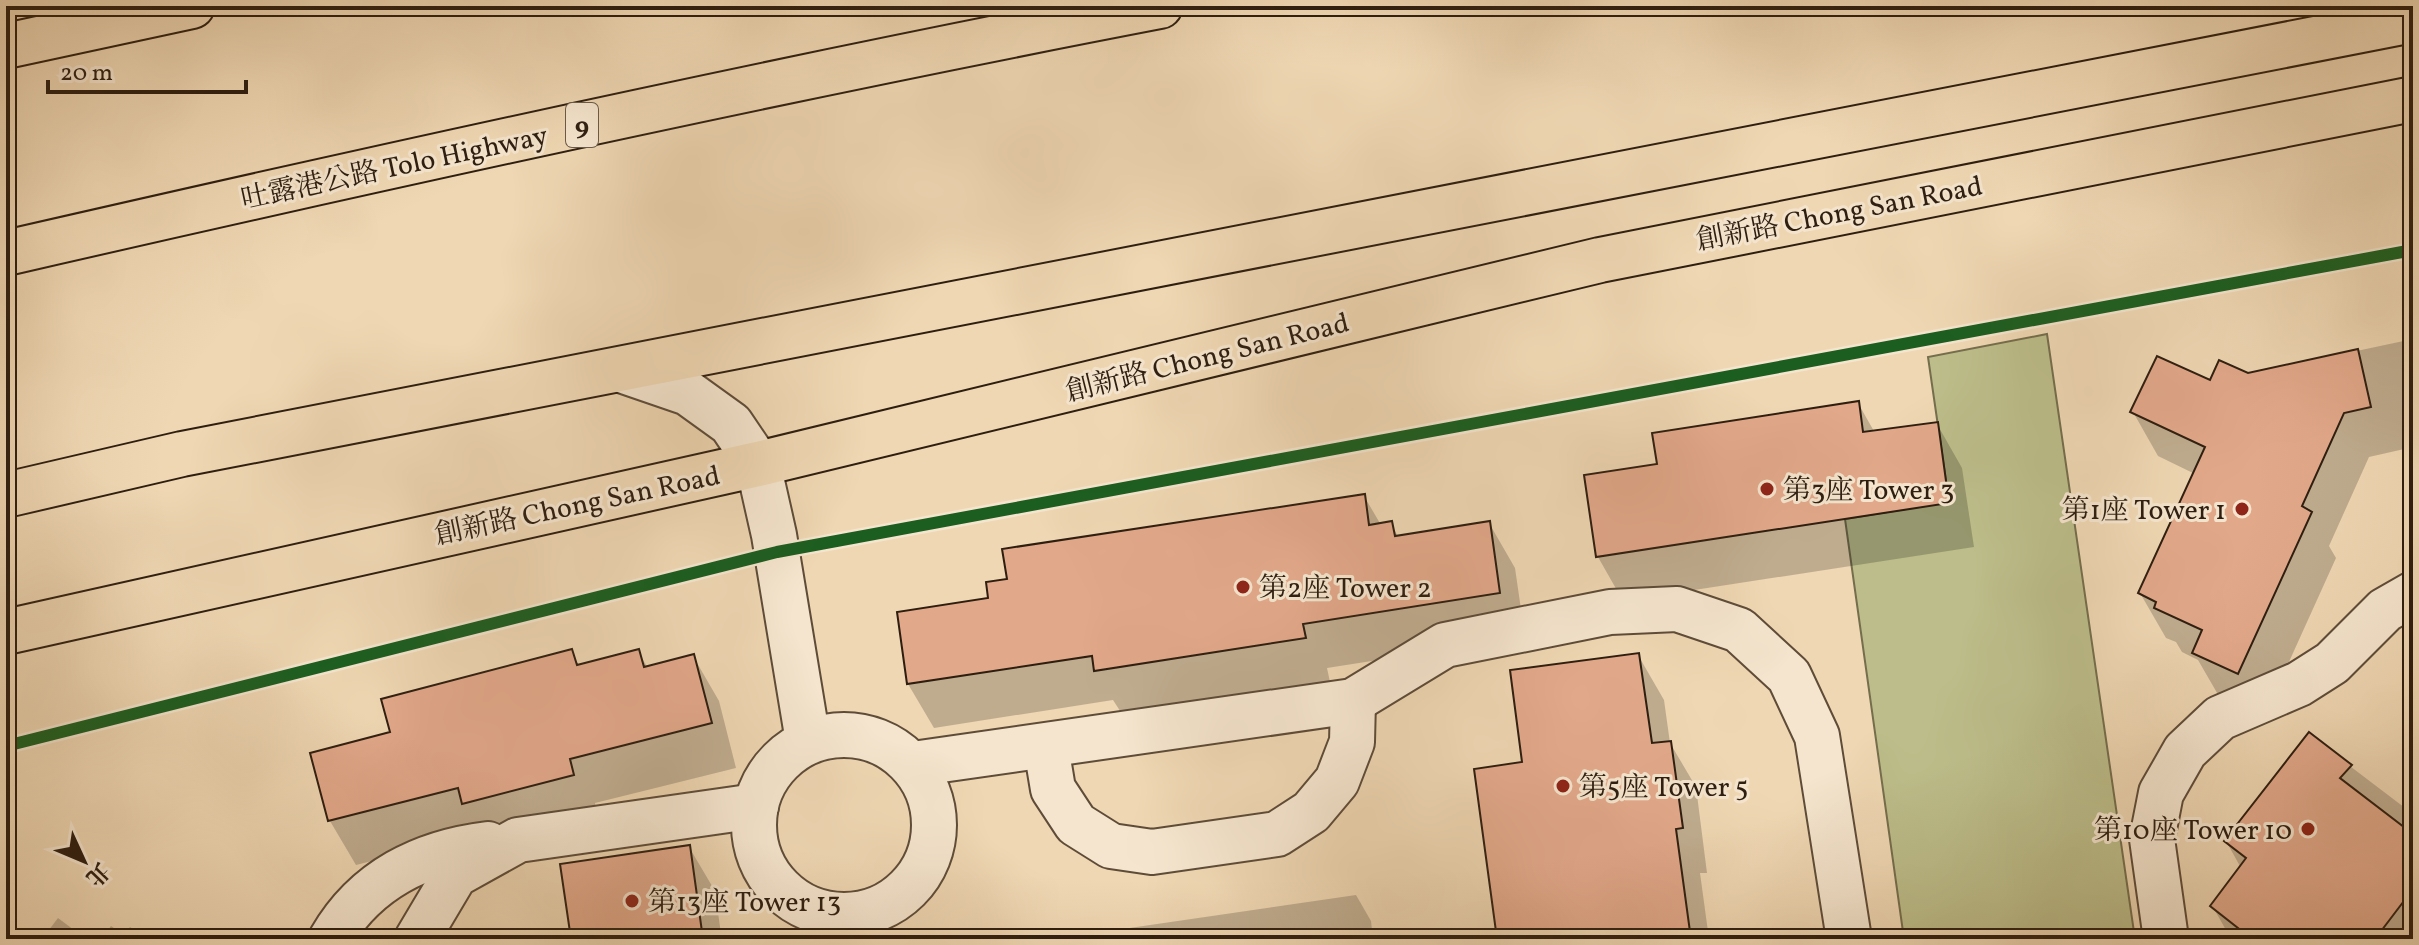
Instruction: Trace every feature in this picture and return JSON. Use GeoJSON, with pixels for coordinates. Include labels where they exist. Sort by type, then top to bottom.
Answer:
{"type":"FeatureCollection","features":[{"type":"Feature","properties":{"kind":"main road"},"geometry":{"type":"LineString","coordinates":[[6,46],[192,6]]}},
{"type":"Feature","properties":{"kind":"main road","name":"吐露港公路 Tolo Highway"},"geometry":{"type":"LineString","coordinates":[[6,253],[385,166],[1160,6]]}},
{"type":"Feature","properties":{"kind":"main road"},"geometry":{"type":"LineString","coordinates":[[6,495],[182,454],[2413,20]]}},
{"type":"Feature","properties":{"kind":"main road","name":"創新路 Chong San Road"},"geometry":{"type":"LineString","coordinates":[[6,632],[758,464],[1600,260],[2413,99]]}},
{"type":"Feature","properties":{"kind":"lane"},"geometry":{"type":"LineString","coordinates":[[621,370],[688,393],[731,424],[758,464],[774,535],[808,741]]}},
{"type":"Feature","properties":{"kind":"lane"},"geometry":{"type":"LineString","coordinates":[[2166,939],[2152,839],[2161,793],[2185,751],[2220,718],[2299,684],[2332,663],[2385,610],[2413,594]]}},
{"type":"Feature","properties":{"kind":"lane"},"geometry":{"type":"LineString","coordinates":[[913,764],[1353,701],[1445,645],[1610,612],[1677,609],[1739,630],[1789,676],[1817,736],[1849,939]]}},
{"type":"Feature","properties":{"kind":"lane"},"geometry":{"type":"LineString","coordinates":[[1046,747],[1053,789],[1076,824],[1111,846],[1152,852],[1277,834],[1311,812],[1337,781],[1352,742],[1353,701]]}},
{"type":"Feature","properties":{"kind":"lane"},"geometry":{"type":"LineString","coordinates":[[837,735],[865,737],[891,746],[913,764],[928,789],[935,816],[933,845],[923,872],[904,894],[880,908],[852,916],[824,914],[798,903],[776,885],[760,861],[753,833],[756,806],[766,779],[785,757],[808,741],[837,735]]}},
{"type":"Feature","properties":{"kind":"lane"},"geometry":{"type":"LineString","coordinates":[[331,939],[341,922],[376,886],[419,860],[467,846],[756,806]]}},
{"type":"Feature","properties":{"kind":"lane"},"geometry":{"type":"LineString","coordinates":[[417,939],[455,875],[518,840]]}},
{"type":"Feature","properties":{"kind":"green space"},"geometry":{"type":"Polygon","coordinates":[[[2047,334],[2135,939],[1904,939],[1845,519],[1949,502],[1928,357],[2047,334]]]}},
{"type":"Feature","properties":{"kind":"building","name":"第1座 Tower 1"},"geometry":{"type":"Polygon","coordinates":[[[2358,349],[2371,407],[2344,413],[2302,506],[2312,512],[2238,674],[2192,653],[2202,630],[2154,608],[2156,602],[2138,593],[2205,447],[2130,412],[2157,356],[2210,380],[2219,360],[2248,373],[2358,349]]]}},
{"type":"Feature","properties":{"kind":"building","name":"第3座 Tower 3"},"geometry":{"type":"Polygon","coordinates":[[[1859,401],[1863,432],[1938,422],[1949,503],[1596,557],[1584,475],[1657,464],[1652,433],[1859,401]]]}},
{"type":"Feature","properties":{"kind":"building","name":"第2座 Tower 2"},"geometry":{"type":"Polygon","coordinates":[[[1365,494],[1369,525],[1392,521],[1395,536],[1490,521],[1500,593],[1303,624],[1306,638],[1094,671],[1092,656],[907,684],[897,612],[988,598],[986,582],[1007,579],[1002,549],[1365,494]]]}},
{"type":"Feature","properties":{"kind":"building"},"geometry":{"type":"Polygon","coordinates":[[[572,649],[577,665],[639,649],[644,667],[694,654],[712,723],[570,759],[574,775],[462,804],[458,788],[328,821],[310,753],[390,732],[381,699],[572,649]]]}},
{"type":"Feature","properties":{"kind":"building","name":"第5座 Tower 5"},"geometry":{"type":"Polygon","coordinates":[[[1639,653],[1652,743],[1671,741],[1683,828],[1676,829],[1691,939],[1497,939],[1474,769],[1522,762],[1510,670],[1639,653]]]}},
{"type":"Feature","properties":{"kind":"building","name":"第10座 Tower 10"},"geometry":{"type":"Polygon","coordinates":[[[2309,732],[2352,765],[2340,778],[2413,834],[2413,889],[2375,939],[2252,939],[2210,906],[2246,858],[2224,841],[2309,732]]]}},
{"type":"Feature","properties":{"kind":"building","name":"第13座 Tower 13"},"geometry":{"type":"Polygon","coordinates":[[[690,845],[703,939],[571,939],[560,864],[690,845]]]}},
{"type":"Feature","properties":{"kind":"cycle path"},"geometry":{"type":"LineString","coordinates":[[6,746],[777,552],[2413,250]]}},
{"type":"Feature","properties":{"kind":"place","name":"第3座 Tower 3"},"geometry":{"type":"Point","coordinates":[1767,489]}},
{"type":"Feature","properties":{"kind":"place","name":"第1座 Tower 1"},"geometry":{"type":"Point","coordinates":[2242,509]}},
{"type":"Feature","properties":{"kind":"place","name":"第2座 Tower 2"},"geometry":{"type":"Point","coordinates":[1243,587]}},
{"type":"Feature","properties":{"kind":"place","name":"第5座 Tower 5"},"geometry":{"type":"Point","coordinates":[1563,786]}},
{"type":"Feature","properties":{"kind":"place","name":"第10座 Tower 10"},"geometry":{"type":"Point","coordinates":[2308,829]}},
{"type":"Feature","properties":{"kind":"place","name":"第13座 Tower 13"},"geometry":{"type":"Point","coordinates":[632,901]}}]}
